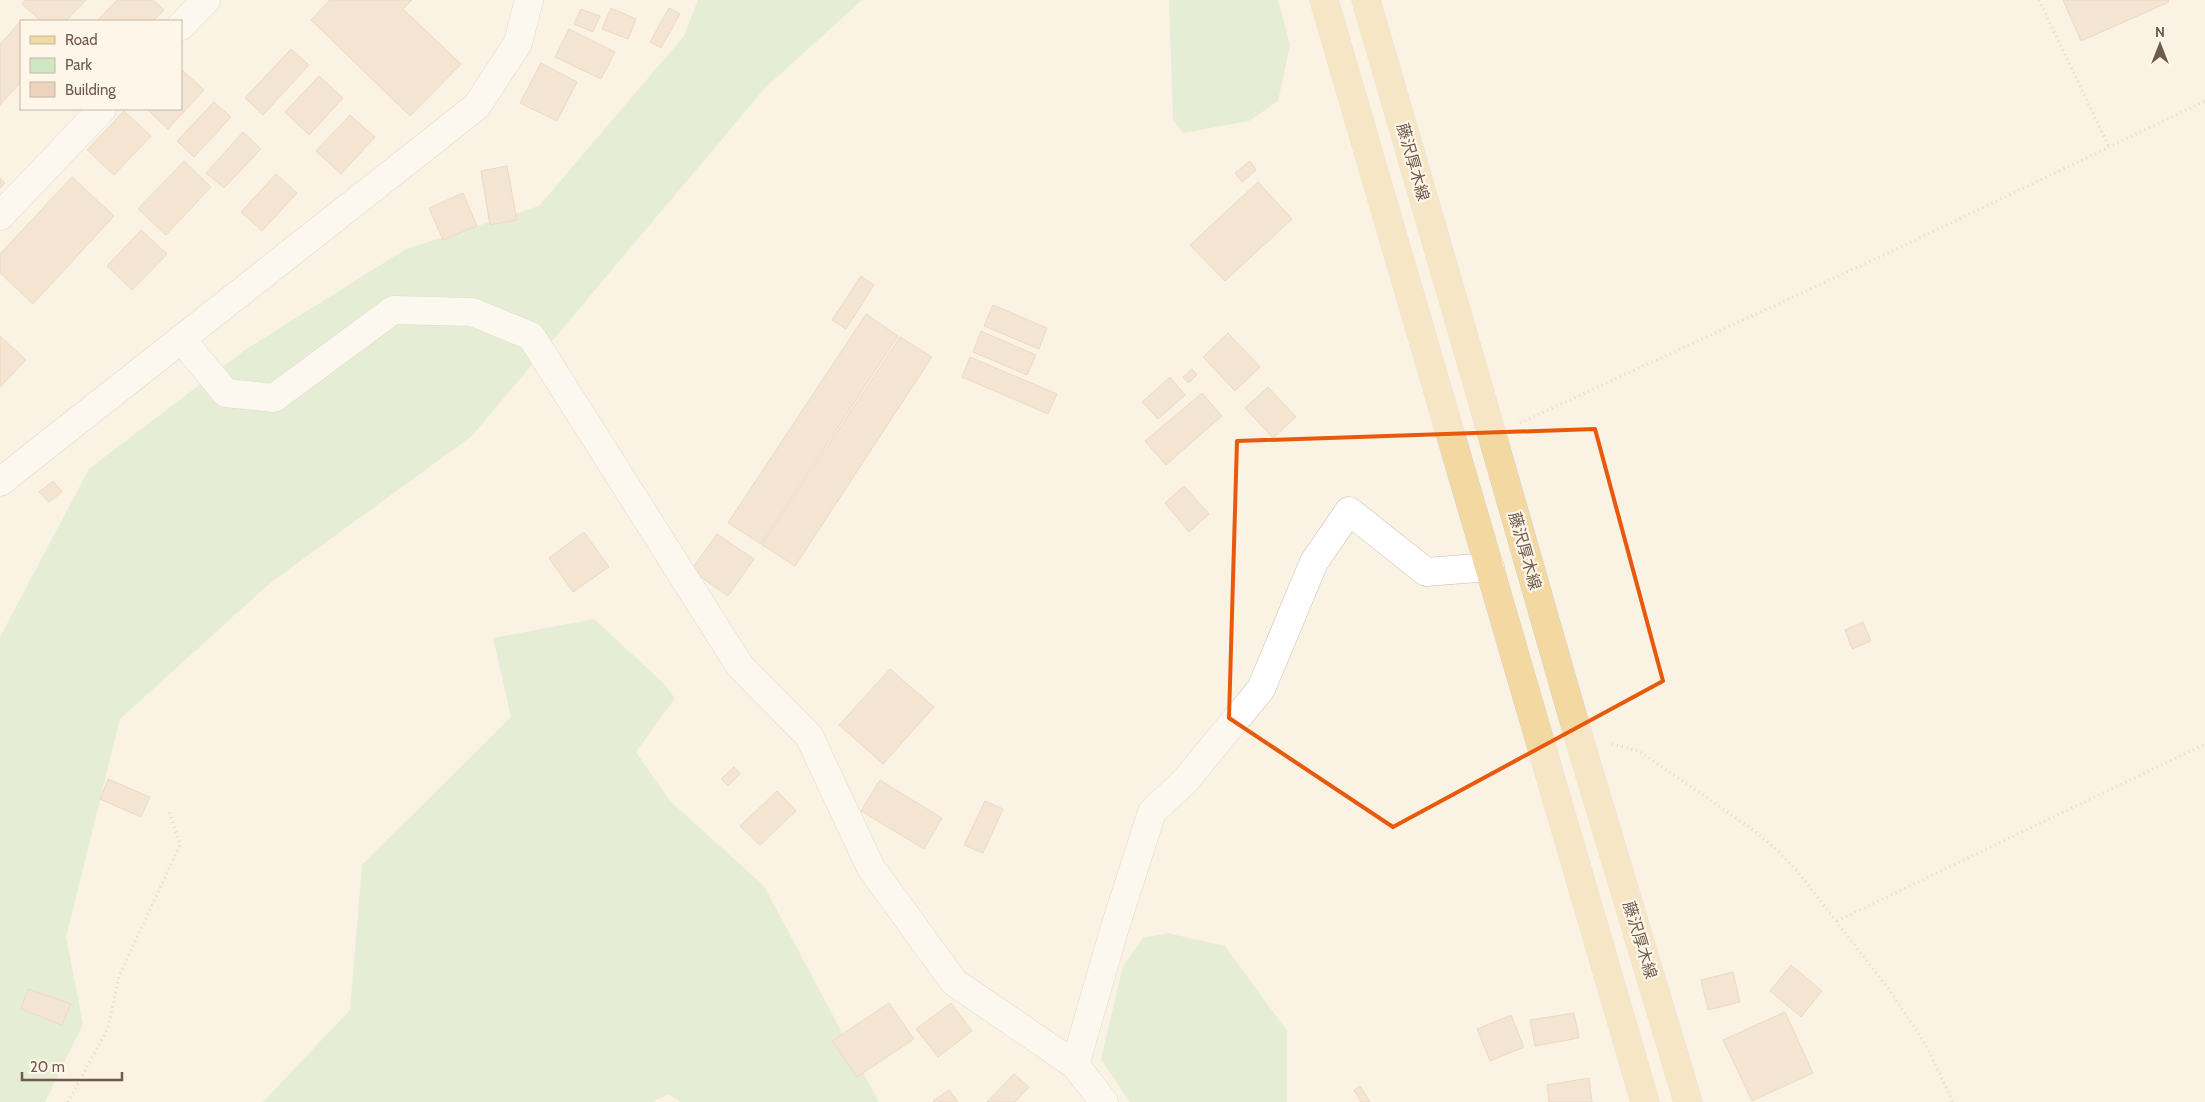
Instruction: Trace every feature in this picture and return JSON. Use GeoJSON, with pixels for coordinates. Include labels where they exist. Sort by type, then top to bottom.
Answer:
{"type":"FeatureCollection","features":[{"type":"Feature","properties":{"kind":"main road"},"geometry":{"type":"LineString","coordinates":[[1324,0],[1435,387],[1490,567],[1645,1102]]}},
{"type":"Feature","properties":{"kind":"main road","name":"藤沢厚木線"},"geometry":{"type":"LineString","coordinates":[[1366,0],[1578,735],[1688,1102]]}},
{"type":"Feature","properties":{"kind":"street"},"geometry":{"type":"LineString","coordinates":[[182,25],[206,0]]}},
{"type":"Feature","properties":{"kind":"street"},"geometry":{"type":"LineString","coordinates":[[0,482],[478,106],[518,43],[529,0]]}},
{"type":"Feature","properties":{"kind":"street"},"geometry":{"type":"LineString","coordinates":[[0,216],[101,110]]}},
{"type":"Feature","properties":{"kind":"street"},"geometry":{"type":"LineString","coordinates":[[181,339],[226,393],[274,398],[393,310],[472,312],[531,336],[740,666],[809,736],[871,868],[954,982],[1075,1064],[1104,1102]]}},
{"type":"Feature","properties":{"kind":"street"},"geometry":{"type":"LineString","coordinates":[[1075,1064],[1115,927],[1152,812],[1185,781],[1261,689],[1314,562],[1349,511],[1426,572],[1490,567]]}},
{"type":"Feature","properties":{"kind":"path"},"geometry":{"type":"LineString","coordinates":[[2039,0],[2109,147]]}},
{"type":"Feature","properties":{"kind":"path"},"geometry":{"type":"LineString","coordinates":[[1492,436],[1886,254],[2205,101]]}},
{"type":"Feature","properties":{"kind":"path"},"geometry":{"type":"LineString","coordinates":[[1578,735],[1639,751],[1752,829],[1776,850],[1798,872],[1890,991],[1926,1045],[1953,1102]]}},
{"type":"Feature","properties":{"kind":"path"},"geometry":{"type":"LineString","coordinates":[[1837,921],[2205,744]]}},
{"type":"Feature","properties":{"kind":"path"},"geometry":{"type":"LineString","coordinates":[[68,1102],[108,1028],[120,976],[180,845],[169,811]]}},
{"type":"Feature","properties":{"kind":"highlighted area"},"geometry":{"type":"Polygon","coordinates":[[[1595,429],[1663,681],[1393,827],[1229,718],[1237,441],[1595,429]]]}},
{"type":"Feature","properties":{"kind":"green space"},"geometry":{"type":"Polygon","coordinates":[[[698,0],[862,0],[765,88],[472,436],[270,583],[120,719],[66,937],[83,1024],[45,1102],[0,1102],[0,637],[89,469],[245,350],[406,249],[539,206],[684,36],[698,0]]]}},
{"type":"Feature","properties":{"kind":"green space"},"geometry":{"type":"Polygon","coordinates":[[[1169,0],[1278,0],[1290,45],[1278,101],[1249,121],[1183,133],[1173,120],[1169,0]]]}},
{"type":"Feature","properties":{"kind":"green space"},"geometry":{"type":"Polygon","coordinates":[[[594,619],[662,682],[675,698],[636,752],[669,800],[764,886],[879,1102],[680,1102],[669,1094],[652,1102],[263,1102],[350,1010],[362,865],[511,717],[493,638],[594,619]]]}},
{"type":"Feature","properties":{"kind":"green space"},"geometry":{"type":"Polygon","coordinates":[[[1167,933],[1225,946],[1287,1031],[1287,1102],[1130,1102],[1101,1059],[1123,966],[1143,938],[1167,933]]]}},
{"type":"Feature","properties":{"kind":"building"},"geometry":{"type":"Polygon","coordinates":[[[25,0],[86,0],[67,20],[40,20],[22,4],[25,0]]]}},
{"type":"Feature","properties":{"kind":"building"},"geometry":{"type":"Polygon","coordinates":[[[117,0],[153,0],[164,10],[154,20],[98,20],[117,0]]]}},
{"type":"Feature","properties":{"kind":"building"},"geometry":{"type":"Polygon","coordinates":[[[330,0],[412,0],[403,9],[461,64],[410,116],[311,20],[330,0]]]}},
{"type":"Feature","properties":{"kind":"building"},"geometry":{"type":"Polygon","coordinates":[[[2063,0],[2168,0],[2169,2],[2081,41],[2063,0]]]}},
{"type":"Feature","properties":{"kind":"building"},"geometry":{"type":"Polygon","coordinates":[[[611,8],[636,19],[628,39],[602,29],[611,8]]]}},
{"type":"Feature","properties":{"kind":"building"},"geometry":{"type":"Polygon","coordinates":[[[669,8],[680,14],[661,48],[650,42],[669,8]]]}},
{"type":"Feature","properties":{"kind":"building"},"geometry":{"type":"Polygon","coordinates":[[[581,9],[600,16],[593,32],[574,24],[581,9]]]}},
{"type":"Feature","properties":{"kind":"building"},"geometry":{"type":"Polygon","coordinates":[[[20,22],[20,83],[0,105],[0,44],[20,22]]]}},
{"type":"Feature","properties":{"kind":"building"},"geometry":{"type":"Polygon","coordinates":[[[569,29],[615,52],[601,79],[555,57],[569,29]]]}},
{"type":"Feature","properties":{"kind":"building"},"geometry":{"type":"Polygon","coordinates":[[[291,49],[309,65],[263,115],[245,98],[291,49]]]}},
{"type":"Feature","properties":{"kind":"building"},"geometry":{"type":"Polygon","coordinates":[[[541,63],[577,82],[557,121],[520,103],[541,63]]]}},
{"type":"Feature","properties":{"kind":"building"},"geometry":{"type":"Polygon","coordinates":[[[182,70],[204,90],[168,129],[148,110],[182,110],[182,70]]]}},
{"type":"Feature","properties":{"kind":"building"},"geometry":{"type":"Polygon","coordinates":[[[319,76],[343,98],[309,135],[285,112],[319,76]]]}},
{"type":"Feature","properties":{"kind":"building"},"geometry":{"type":"Polygon","coordinates":[[[214,102],[231,117],[194,157],[177,141],[214,102]]]}},
{"type":"Feature","properties":{"kind":"building"},"geometry":{"type":"Polygon","coordinates":[[[124,111],[151,136],[114,175],[87,150],[124,111]]]}},
{"type":"Feature","properties":{"kind":"building"},"geometry":{"type":"Polygon","coordinates":[[[350,115],[375,137],[341,174],[316,151],[350,115]]]}},
{"type":"Feature","properties":{"kind":"building"},"geometry":{"type":"Polygon","coordinates":[[[243,132],[261,149],[224,188],[206,173],[243,132]]]}},
{"type":"Feature","properties":{"kind":"building"},"geometry":{"type":"Polygon","coordinates":[[[184,161],[211,187],[166,235],[138,209],[184,161]]]}},
{"type":"Feature","properties":{"kind":"building"},"geometry":{"type":"Polygon","coordinates":[[[1250,161],[1256,170],[1242,182],[1235,173],[1250,161]]]}},
{"type":"Feature","properties":{"kind":"building"},"geometry":{"type":"Polygon","coordinates":[[[507,166],[517,220],[490,225],[481,171],[507,166]]]}},
{"type":"Feature","properties":{"kind":"building"},"geometry":{"type":"Polygon","coordinates":[[[276,174],[297,193],[262,231],[241,212],[276,174]]]}},
{"type":"Feature","properties":{"kind":"building"},"geometry":{"type":"Polygon","coordinates":[[[72,177],[114,216],[33,304],[0,273],[0,254],[72,177]]]}},
{"type":"Feature","properties":{"kind":"building"},"geometry":{"type":"Polygon","coordinates":[[[0,178],[5,183],[0,188],[0,178]]]}},
{"type":"Feature","properties":{"kind":"building"},"geometry":{"type":"Polygon","coordinates":[[[1258,182],[1292,219],[1225,281],[1190,245],[1258,182]]]}},
{"type":"Feature","properties":{"kind":"building"},"geometry":{"type":"Polygon","coordinates":[[[463,193],[477,226],[443,240],[429,208],[463,193]]]}},
{"type":"Feature","properties":{"kind":"building"},"geometry":{"type":"Polygon","coordinates":[[[141,230],[167,254],[132,290],[107,266],[141,230]]]}},
{"type":"Feature","properties":{"kind":"building"},"geometry":{"type":"Polygon","coordinates":[[[861,276],[874,285],[846,329],[832,320],[861,276]]]}},
{"type":"Feature","properties":{"kind":"building"},"geometry":{"type":"Polygon","coordinates":[[[993,305],[1047,328],[1039,349],[984,326],[993,305]]]}},
{"type":"Feature","properties":{"kind":"building"},"geometry":{"type":"Polygon","coordinates":[[[866,314],[898,336],[761,544],[728,523],[866,314]]]}},
{"type":"Feature","properties":{"kind":"building"},"geometry":{"type":"Polygon","coordinates":[[[981,331],[1036,355],[1027,375],[973,352],[981,331]]]}},
{"type":"Feature","properties":{"kind":"building"},"geometry":{"type":"Polygon","coordinates":[[[1228,333],[1260,367],[1235,391],[1203,357],[1228,333]]]}},
{"type":"Feature","properties":{"kind":"building"},"geometry":{"type":"Polygon","coordinates":[[[0,336],[26,360],[0,387],[0,336]]]}},
{"type":"Feature","properties":{"kind":"building"},"geometry":{"type":"Polygon","coordinates":[[[900,337],[932,357],[795,566],[762,545],[900,337]]]}},
{"type":"Feature","properties":{"kind":"building"},"geometry":{"type":"Polygon","coordinates":[[[970,357],[1057,394],[1048,414],[962,377],[970,357]]]}},
{"type":"Feature","properties":{"kind":"building"},"geometry":{"type":"Polygon","coordinates":[[[1192,369],[1197,375],[1188,383],[1183,377],[1192,369]]]}},
{"type":"Feature","properties":{"kind":"building"},"geometry":{"type":"Polygon","coordinates":[[[1170,377],[1185,395],[1158,419],[1142,402],[1170,377]]]}},
{"type":"Feature","properties":{"kind":"building"},"geometry":{"type":"Polygon","coordinates":[[[1268,387],[1296,417],[1273,438],[1245,408],[1268,387]]]}},
{"type":"Feature","properties":{"kind":"building"},"geometry":{"type":"Polygon","coordinates":[[[1202,393],[1222,416],[1166,465],[1145,441],[1202,393]]]}},
{"type":"Feature","properties":{"kind":"building"},"geometry":{"type":"Polygon","coordinates":[[[53,481],[62,492],[49,502],[39,492],[53,481]]]}},
{"type":"Feature","properties":{"kind":"building"},"geometry":{"type":"Polygon","coordinates":[[[1184,486],[1209,514],[1189,532],[1165,503],[1184,486]]]}},
{"type":"Feature","properties":{"kind":"building"},"geometry":{"type":"Polygon","coordinates":[[[584,532],[609,567],[573,592],[549,558],[584,532]]]}},
{"type":"Feature","properties":{"kind":"building"},"geometry":{"type":"Polygon","coordinates":[[[717,534],[754,559],[728,596],[691,570],[717,534]]]}},
{"type":"Feature","properties":{"kind":"building"},"geometry":{"type":"Polygon","coordinates":[[[1863,622],[1871,641],[1852,649],[1845,630],[1863,622]]]}},
{"type":"Feature","properties":{"kind":"building"},"geometry":{"type":"Polygon","coordinates":[[[890,669],[934,707],[883,764],[839,725],[890,669]]]}},
{"type":"Feature","properties":{"kind":"building"},"geometry":{"type":"Polygon","coordinates":[[[734,767],[740,774],[728,786],[721,779],[734,767]]]}},
{"type":"Feature","properties":{"kind":"building"},"geometry":{"type":"Polygon","coordinates":[[[108,779],[150,797],[141,817],[100,799],[108,779]]]}},
{"type":"Feature","properties":{"kind":"building"},"geometry":{"type":"Polygon","coordinates":[[[880,780],[942,818],[924,849],[861,811],[880,780]]]}},
{"type":"Feature","properties":{"kind":"building"},"geometry":{"type":"Polygon","coordinates":[[[777,791],[796,811],[760,845],[740,826],[777,791]]]}},
{"type":"Feature","properties":{"kind":"building"},"geometry":{"type":"Polygon","coordinates":[[[985,801],[1003,809],[983,853],[964,845],[985,801]]]}},
{"type":"Feature","properties":{"kind":"building"},"geometry":{"type":"Polygon","coordinates":[[[1791,965],[1822,991],[1801,1017],[1770,991],[1791,965]]]}},
{"type":"Feature","properties":{"kind":"building"},"geometry":{"type":"Polygon","coordinates":[[[1733,972],[1740,1002],[1708,1010],[1701,980],[1733,972]]]}},
{"type":"Feature","properties":{"kind":"building"},"geometry":{"type":"Polygon","coordinates":[[[28,989],[71,1004],[62,1025],[21,1009],[28,989]]]}},
{"type":"Feature","properties":{"kind":"building"},"geometry":{"type":"Polygon","coordinates":[[[889,1003],[914,1039],[857,1077],[832,1041],[889,1003]]]}},
{"type":"Feature","properties":{"kind":"building"},"geometry":{"type":"Polygon","coordinates":[[[951,1003],[972,1031],[938,1057],[916,1029],[951,1003]]]}},
{"type":"Feature","properties":{"kind":"building"},"geometry":{"type":"Polygon","coordinates":[[[1785,1012],[1813,1073],[1752,1101],[1723,1040],[1785,1012]]]}},
{"type":"Feature","properties":{"kind":"building"},"geometry":{"type":"Polygon","coordinates":[[[1574,1013],[1579,1038],[1535,1046],[1530,1020],[1574,1013]]]}},
{"type":"Feature","properties":{"kind":"building"},"geometry":{"type":"Polygon","coordinates":[[[1511,1015],[1524,1047],[1490,1061],[1477,1029],[1511,1015]]]}},
{"type":"Feature","properties":{"kind":"building"},"geometry":{"type":"Polygon","coordinates":[[[1014,1074],[1029,1087],[1015,1102],[987,1102],[1014,1074]]]}},
{"type":"Feature","properties":{"kind":"building"},"geometry":{"type":"Polygon","coordinates":[[[1589,1078],[1592,1102],[1549,1102],[1547,1085],[1589,1078]]]}},
{"type":"Feature","properties":{"kind":"building"},"geometry":{"type":"Polygon","coordinates":[[[1360,1086],[1370,1102],[1361,1102],[1354,1090],[1360,1086]]]}},
{"type":"Feature","properties":{"kind":"building"},"geometry":{"type":"Polygon","coordinates":[[[949,1090],[958,1102],[933,1101],[949,1090]]]}}]}
